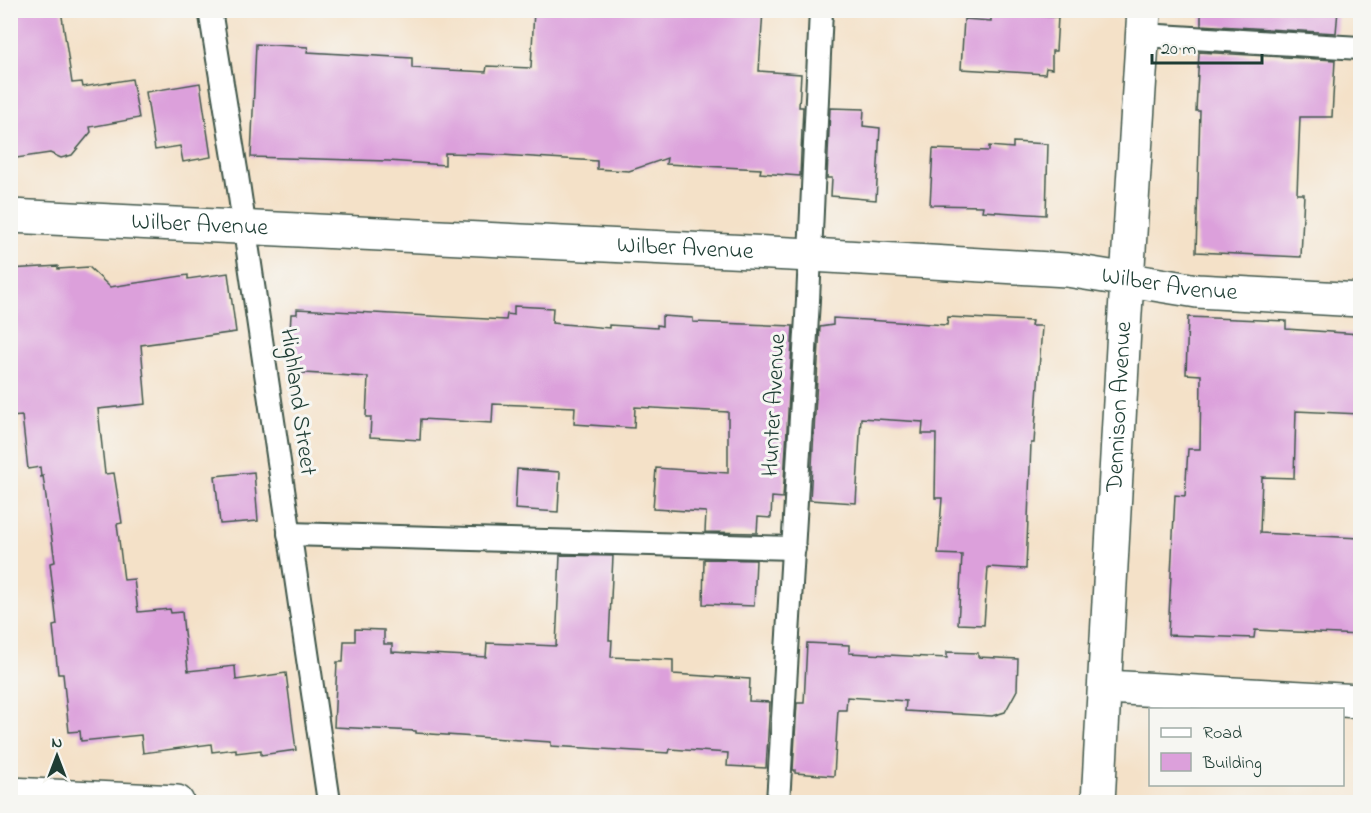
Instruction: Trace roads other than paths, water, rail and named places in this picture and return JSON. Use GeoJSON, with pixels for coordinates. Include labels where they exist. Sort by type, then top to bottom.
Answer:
{"type":"FeatureCollection","features":[{"type":"Feature","properties":{"kind":"street","name":"Dennison Avenue"},"geometry":{"type":"LineString","coordinates":[[1098,802],[1144,23]]}},
{"type":"Feature","properties":{"kind":"street","name":"Wilber Avenue"},"geometry":{"type":"LineString","coordinates":[[10,216],[811,255],[1067,270],[1197,291],[1360,300]]}},
{"type":"Feature","properties":{"kind":"street"},"geometry":{"type":"LineString","coordinates":[[1106,687],[1360,701]]}},
{"type":"Feature","properties":{"kind":"street"},"geometry":{"type":"LineString","coordinates":[[10,794],[177,802]]}},
{"type":"Feature","properties":{"kind":"lane","name":"Highland Street"},"geometry":{"type":"LineString","coordinates":[[210,10],[329,802]]}},
{"type":"Feature","properties":{"kind":"lane","name":"Hunter Avenue"},"geometry":{"type":"LineString","coordinates":[[778,802],[811,255],[820,10]]}},
{"type":"Feature","properties":{"kind":"lane"},"geometry":{"type":"LineString","coordinates":[[1144,23],[1360,48]]}},
{"type":"Feature","properties":{"kind":"lane"},"geometry":{"type":"LineString","coordinates":[[289,534],[794,548]]}}]}
